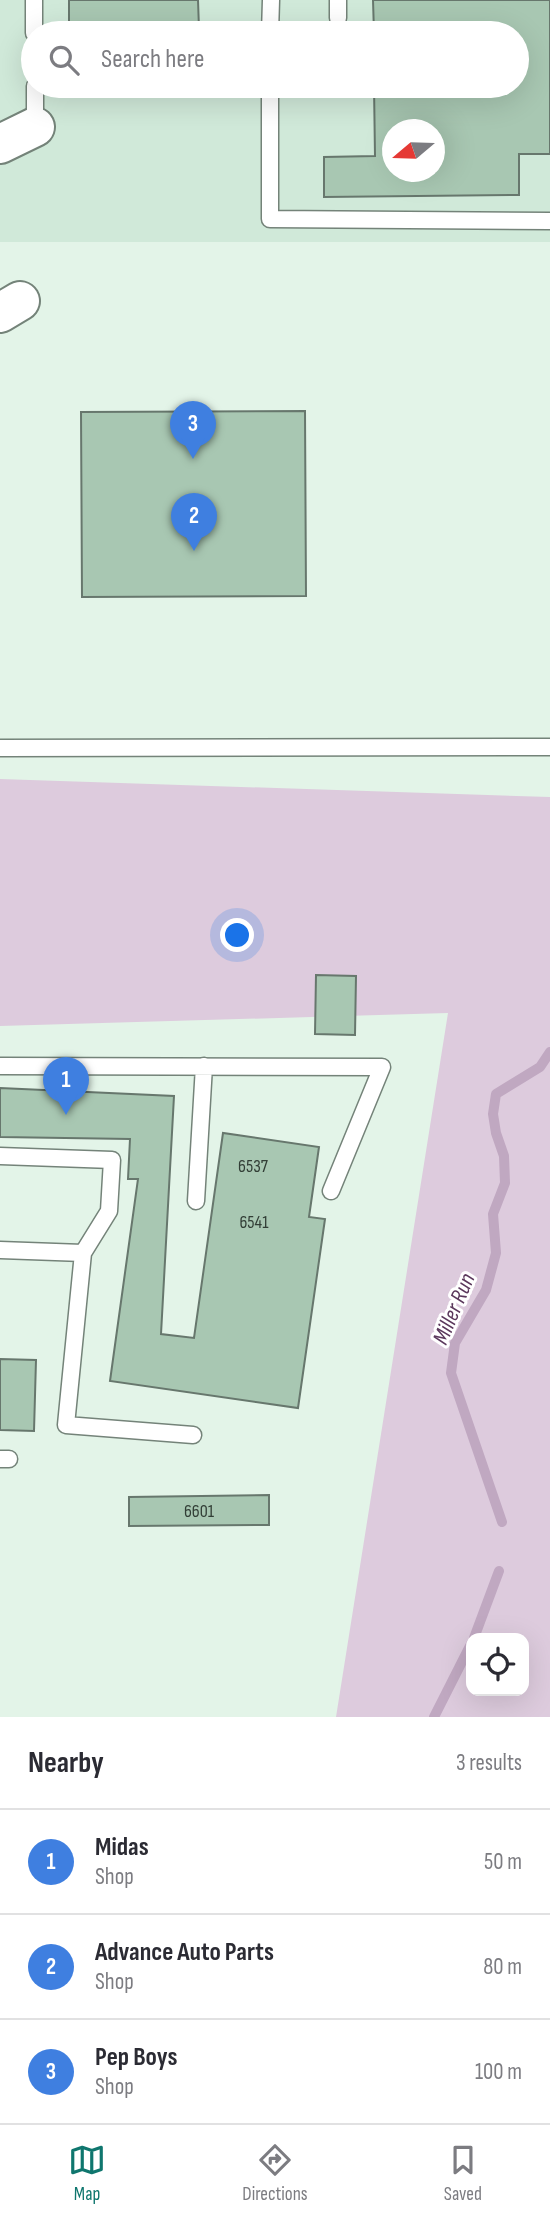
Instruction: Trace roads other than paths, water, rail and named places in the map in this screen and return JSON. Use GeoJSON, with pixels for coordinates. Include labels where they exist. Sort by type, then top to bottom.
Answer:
{"type":"FeatureCollection","features":[{"type":"Feature","properties":{"kind":"main road"},"geometry":{"type":"LineString","coordinates":[[0,144],[35,127]]}},
{"type":"Feature","properties":{"kind":"main road"},"geometry":{"type":"LineString","coordinates":[[0,296],[20,301],[0,313]]}},
{"type":"Feature","properties":{"kind":"lane"},"geometry":{"type":"LineString","coordinates":[[34,0],[34,21]]}},
{"type":"Feature","properties":{"kind":"lane"},"geometry":{"type":"LineString","coordinates":[[270,21],[271,0]]}},
{"type":"Feature","properties":{"kind":"lane"},"geometry":{"type":"LineString","coordinates":[[338,0],[338,18]]}},
{"type":"Feature","properties":{"kind":"lane"},"geometry":{"type":"LineString","coordinates":[[35,98],[35,127]]}},
{"type":"Feature","properties":{"kind":"lane"},"geometry":{"type":"LineString","coordinates":[[270,98],[270,219],[550,221]]}},
{"type":"Feature","properties":{"kind":"lane"},"geometry":{"type":"LineString","coordinates":[[0,748],[550,747]]}},
{"type":"Feature","properties":{"kind":"lane"},"geometry":{"type":"LineString","coordinates":[[0,1066],[382,1067],[331,1191]]}},
{"type":"Feature","properties":{"kind":"lane"},"geometry":{"type":"LineString","coordinates":[[196,1201],[204,1066]]}},
{"type":"Feature","properties":{"kind":"lane"},"geometry":{"type":"LineString","coordinates":[[0,1156],[112,1160],[109,1211],[83,1254],[66,1424],[192,1435]]}},
{"type":"Feature","properties":{"kind":"lane"},"geometry":{"type":"LineString","coordinates":[[0,1250],[83,1254]]}},
{"type":"Feature","properties":{"kind":"waterway","name":"Miller Run"},"geometry":{"type":"LineString","coordinates":[[502,1522],[451,1373],[455,1343],[486,1290],[496,1253],[493,1214],[505,1183],[504,1156],[493,1114],[496,1094],[540,1067],[550,1052]]}},
{"type":"Feature","properties":{"kind":"waterway","name":"Miller Run"},"geometry":{"type":"LineString","coordinates":[[476,1633],[499,1571]]}},
{"type":"Feature","properties":{"kind":"waterway","name":"Miller Run"},"geometry":{"type":"LineString","coordinates":[[434,1717],[466,1654]]}},
{"type":"Feature","properties":{"kind":"place","name":"Pep Boys"},"geometry":{"type":"Point","coordinates":[193,459]}},
{"type":"Feature","properties":{"kind":"place","name":"Advance Auto Parts"},"geometry":{"type":"Point","coordinates":[194,551]}},
{"type":"Feature","properties":{"kind":"place","name":"Midas"},"geometry":{"type":"Point","coordinates":[66,1115]}}]}
